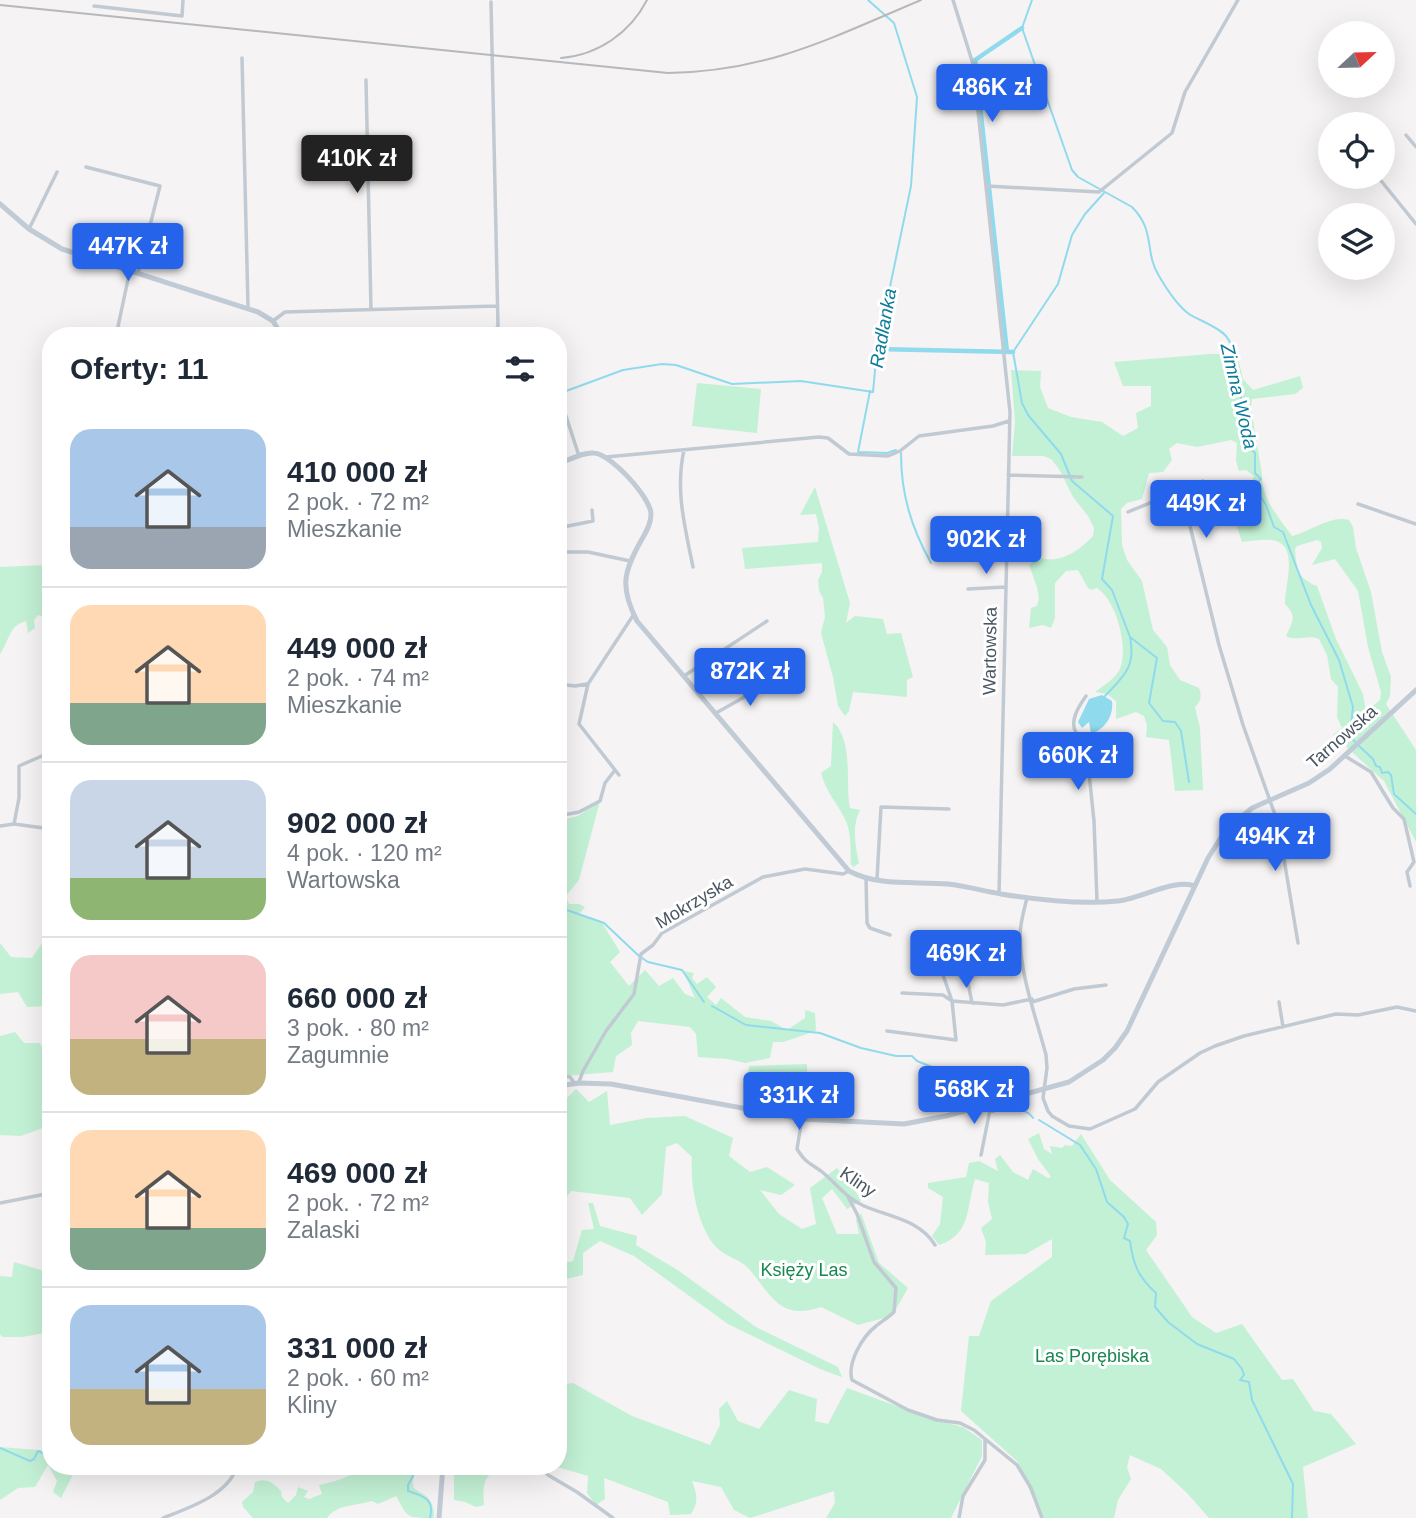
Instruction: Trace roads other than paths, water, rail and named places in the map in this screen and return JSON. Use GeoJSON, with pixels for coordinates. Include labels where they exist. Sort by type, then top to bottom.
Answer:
{"type":"FeatureCollection","features":[{"type":"Feature","properties":{"kind":"street"},"geometry":{"type":"LineString","coordinates":[[94,6],[182,16],[183,0]]}},
{"type":"Feature","properties":{"kind":"street","name":"Wartowska"},"geometry":{"type":"LineString","coordinates":[[953,0],[973,64],[1007,366],[1009,422],[999,894]]}},
{"type":"Feature","properties":{"kind":"street"},"geometry":{"type":"LineString","coordinates":[[987,186],[1099,192],[1172,134],[1185,92],[1238,0]]}},
{"type":"Feature","properties":{"kind":"street"},"geometry":{"type":"LineString","coordinates":[[491,2],[497,327]]}},
{"type":"Feature","properties":{"kind":"street"},"geometry":{"type":"LineString","coordinates":[[242,58],[248,308]]}},
{"type":"Feature","properties":{"kind":"street"},"geometry":{"type":"LineString","coordinates":[[366,80],[371,310]]}},
{"type":"Feature","properties":{"kind":"street"},"geometry":{"type":"LineString","coordinates":[[1406,135],[1416,147]]}},
{"type":"Feature","properties":{"kind":"street"},"geometry":{"type":"LineString","coordinates":[[86,167],[160,186],[138,273]]}},
{"type":"Feature","properties":{"kind":"street"},"geometry":{"type":"LineString","coordinates":[[29,229],[57,172]]}},
{"type":"Feature","properties":{"kind":"street"},"geometry":{"type":"LineString","coordinates":[[1388,189],[1416,224]]}},
{"type":"Feature","properties":{"kind":"street"},"geometry":{"type":"LineString","coordinates":[[0,204],[49,244],[248,308],[273,321],[277,327]]}},
{"type":"Feature","properties":{"kind":"street"},"geometry":{"type":"LineString","coordinates":[[118,327],[130,270]]}},
{"type":"Feature","properties":{"kind":"street"},"geometry":{"type":"LineString","coordinates":[[273,321],[285,312],[496,306]]}},
{"type":"Feature","properties":{"kind":"street"},"geometry":{"type":"LineString","coordinates":[[567,419],[579,456]]}},
{"type":"Feature","properties":{"kind":"street"},"geometry":{"type":"LineString","coordinates":[[567,461],[593,453],[606,457],[819,436],[828,438],[849,454],[888,456],[900,452],[919,436],[1009,422]]}},
{"type":"Feature","properties":{"kind":"street"},"geometry":{"type":"LineString","coordinates":[[684,450],[679,482],[683,524],[693,567]]}},
{"type":"Feature","properties":{"kind":"street"},"geometry":{"type":"LineString","coordinates":[[567,1085],[627,1087],[802,1119],[904,1124],[946,1116],[1043,1090],[1079,1077],[1115,1048],[1132,1021],[1195,886],[1181,884],[1135,898],[1097,901],[1027,898],[947,884],[877,879],[849,871],[634,614],[626,586],[626,569],[649,526],[651,510],[638,490],[606,457]]}},
{"type":"Feature","properties":{"kind":"street"},"geometry":{"type":"LineString","coordinates":[[1008,475],[1082,477]]}},
{"type":"Feature","properties":{"kind":"street"},"geometry":{"type":"LineString","coordinates":[[1128,512],[1203,481]]}},
{"type":"Feature","properties":{"kind":"street"},"geometry":{"type":"LineString","coordinates":[[1178,490],[1190,526],[1223,659],[1278,823],[1298,943]]}},
{"type":"Feature","properties":{"kind":"street"},"geometry":{"type":"LineString","coordinates":[[1358,505],[1416,524]]}},
{"type":"Feature","properties":{"kind":"street"},"geometry":{"type":"LineString","coordinates":[[567,526],[593,521],[592,510]]}},
{"type":"Feature","properties":{"kind":"street"},"geometry":{"type":"LineString","coordinates":[[567,552],[588,552],[630,561]]}},
{"type":"Feature","properties":{"kind":"street"},"geometry":{"type":"LineString","coordinates":[[968,589],[1005,587]]}},
{"type":"Feature","properties":{"kind":"street"},"geometry":{"type":"LineString","coordinates":[[619,775],[579,724],[588,684],[634,614]]}},
{"type":"Feature","properties":{"kind":"street"},"geometry":{"type":"LineString","coordinates":[[684,676],[767,621]]}},
{"type":"Feature","properties":{"kind":"street"},"geometry":{"type":"LineString","coordinates":[[716,713],[771,682]]}},
{"type":"Feature","properties":{"kind":"street"},"geometry":{"type":"LineString","coordinates":[[567,685],[588,684]]}},
{"type":"Feature","properties":{"kind":"street","name":"Tarnowska"},"geometry":{"type":"LineString","coordinates":[[1195,886],[1222,836],[1242,815],[1317,779],[1416,690]]}},
{"type":"Feature","properties":{"kind":"street"},"geometry":{"type":"LineString","coordinates":[[1086,696],[1073,725],[1085,745],[1087,754],[1094,821],[1097,901]]}},
{"type":"Feature","properties":{"kind":"street"},"geometry":{"type":"LineString","coordinates":[[15,824],[19,798],[19,766],[42,755]]}},
{"type":"Feature","properties":{"kind":"street"},"geometry":{"type":"LineString","coordinates":[[1345,756],[1371,772],[1393,808],[1405,819],[1414,862],[1407,872],[1410,886]]}},
{"type":"Feature","properties":{"kind":"street"},"geometry":{"type":"LineString","coordinates":[[567,815],[579,813],[600,801],[605,783],[615,770]]}},
{"type":"Feature","properties":{"kind":"street"},"geometry":{"type":"LineString","coordinates":[[877,879],[881,807],[949,809]]}},
{"type":"Feature","properties":{"kind":"street"},"geometry":{"type":"LineString","coordinates":[[0,826],[15,824],[42,828]]}},
{"type":"Feature","properties":{"kind":"street","name":"Mokrzyska"},"geometry":{"type":"LineString","coordinates":[[577,1083],[606,1031],[634,994],[641,954],[653,945],[662,933],[763,877],[805,869],[843,874],[849,871]]}},
{"type":"Feature","properties":{"kind":"street"},"geometry":{"type":"LineString","coordinates":[[866,877],[867,923],[870,928],[890,935]]}},
{"type":"Feature","properties":{"kind":"street"},"geometry":{"type":"LineString","coordinates":[[1027,898],[1020,936],[1047,1068],[1043,1090],[1046,1106],[1052,1116],[1076,1128],[1090,1129],[1135,1109],[1158,1082],[1200,1053],[1244,1036],[1336,1014],[1358,1015],[1404,1007],[1416,1011]]}},
{"type":"Feature","properties":{"kind":"street"},"geometry":{"type":"LineString","coordinates":[[965,972],[972,1003]]}},
{"type":"Feature","properties":{"kind":"street"},"geometry":{"type":"LineString","coordinates":[[887,1031],[956,1040],[952,1001],[943,975]]}},
{"type":"Feature","properties":{"kind":"street"},"geometry":{"type":"LineString","coordinates":[[902,993],[943,995],[952,1001],[1003,1005],[1032,1001],[1074,989],[1106,985]]}},
{"type":"Feature","properties":{"kind":"street"},"geometry":{"type":"LineString","coordinates":[[1279,1002],[1283,1027]]}},
{"type":"Feature","properties":{"kind":"street"},"geometry":{"type":"LineString","coordinates":[[567,1076],[577,1083]]}},
{"type":"Feature","properties":{"kind":"street"},"geometry":{"type":"LineString","coordinates":[[981,1155],[992,1103]]}},
{"type":"Feature","properties":{"kind":"street","name":"Kliny"},"geometry":{"type":"LineString","coordinates":[[802,1119],[797,1149],[806,1163],[821,1171],[862,1205],[925,1230],[935,1245]]}},
{"type":"Feature","properties":{"kind":"street"},"geometry":{"type":"LineString","coordinates":[[847,1195],[857,1214],[874,1262],[896,1288],[894,1312],[874,1327],[853,1356],[850,1367],[852,1380],[908,1410],[937,1420],[967,1425],[1017,1465],[1031,1488],[1042,1518]]}},
{"type":"Feature","properties":{"kind":"street"},"geometry":{"type":"LineString","coordinates":[[0,1203],[42,1196]]}},
{"type":"Feature","properties":{"kind":"street"},"geometry":{"type":"LineString","coordinates":[[959,1518],[963,1496],[985,1460],[985,1440]]}},
{"type":"Feature","properties":{"kind":"street"},"geometry":{"type":"LineString","coordinates":[[163,1518],[209,1498],[234,1475]]}},
{"type":"Feature","properties":{"kind":"street"},"geometry":{"type":"LineString","coordinates":[[439,1518],[442,1475]]}},
{"type":"Feature","properties":{"kind":"street"},"geometry":{"type":"LineString","coordinates":[[548,1475],[613,1518]]}},
{"type":"Feature","properties":{"kind":"water"},"geometry":{"type":"Polygon","coordinates":[[[1102,695],[1112,701],[1112,712],[1104,725],[1091,734],[1089,722],[1082,728],[1078,722],[1089,699],[1102,695]]]}},
{"type":"Feature","properties":{"kind":"waterway","name":"Radlanka"},"geometry":{"type":"LineString","coordinates":[[567,391],[623,370],[662,364],[676,365],[732,384],[801,381],[873,392],[877,349],[911,186],[917,97],[894,23],[868,0]]}},
{"type":"Feature","properties":{"kind":"waterway","name":"Zimna Woda"},"geometry":{"type":"LineString","coordinates":[[1032,0],[1022,28],[1072,170],[1078,177],[1132,207],[1144,225],[1155,267],[1169,291],[1185,311],[1218,329],[1230,344],[1234,375],[1250,431],[1250,448],[1255,453],[1255,473],[1261,479],[1254,486],[1266,505],[1274,527],[1283,532],[1311,605],[1339,660],[1353,707],[1350,736],[1355,742]]}},
{"type":"Feature","properties":{"kind":"waterway"},"geometry":{"type":"LineString","coordinates":[[1007,352],[975,60],[1022,28]]}},
{"type":"Feature","properties":{"kind":"waterway"},"geometry":{"type":"LineString","coordinates":[[1104,193],[1085,214],[1072,235],[1058,284],[1013,352],[1022,403],[1028,415],[1061,454],[1072,481],[1113,516],[1102,579],[1112,590],[1130,637],[1157,658],[1149,703],[1163,721],[1175,722],[1181,731],[1189,782]]}},
{"type":"Feature","properties":{"kind":"waterway"},"geometry":{"type":"LineString","coordinates":[[877,349],[1013,352]]}},
{"type":"Feature","properties":{"kind":"waterway"},"geometry":{"type":"LineString","coordinates":[[870,391],[858,452],[887,453],[896,450]]}},
{"type":"Feature","properties":{"kind":"waterway"},"geometry":{"type":"LineString","coordinates":[[901,453],[908,510],[931,563]]}},
{"type":"Feature","properties":{"kind":"waterway"},"geometry":{"type":"LineString","coordinates":[[1105,696],[1130,664],[1130,637]]}},
{"type":"Feature","properties":{"kind":"waterway","name":"Zimna Woda"},"geometry":{"type":"LineString","coordinates":[[1359,746],[1373,759],[1376,766],[1380,767],[1382,773],[1388,772],[1391,775],[1394,794],[1416,814]]}},
{"type":"Feature","properties":{"kind":"waterway"},"geometry":{"type":"LineString","coordinates":[[567,910],[604,923],[639,956]]}},
{"type":"Feature","properties":{"kind":"waterway"},"geometry":{"type":"LineString","coordinates":[[642,958],[648,962],[682,970],[704,1002]]}},
{"type":"Feature","properties":{"kind":"waterway"},"geometry":{"type":"LineString","coordinates":[[712,1006],[746,1025],[820,1033],[861,1048],[896,1056],[912,1056],[932,1067],[944,1085],[973,1105]]}},
{"type":"Feature","properties":{"kind":"waterway"},"geometry":{"type":"LineString","coordinates":[[992,1112],[1003,1109]]}},
{"type":"Feature","properties":{"kind":"waterway"},"geometry":{"type":"LineString","coordinates":[[1007,1109],[1022,1110],[1033,1118]]}},
{"type":"Feature","properties":{"kind":"waterway"},"geometry":{"type":"LineString","coordinates":[[1039,1120],[1080,1145],[1096,1169],[1107,1202],[1128,1224],[1124,1238],[1130,1241],[1141,1276],[1156,1293],[1155,1307],[1168,1322],[1197,1344],[1234,1359],[1242,1369],[1244,1375],[1240,1380],[1249,1382],[1252,1400],[1293,1484],[1292,1518]]}},
{"type":"Feature","properties":{"kind":"waterway"},"geometry":{"type":"LineString","coordinates":[[0,1448],[30,1461],[38,1451],[42,1453]]}},
{"type":"Feature","properties":{"kind":"waterway"},"geometry":{"type":"LineString","coordinates":[[412,1475],[408,1491],[429,1502],[430,1518]]}},
{"type":"Feature","properties":{"kind":"railway"},"geometry":{"type":"LineString","coordinates":[[561,58],[588,52],[612,40],[632,23],[647,0]]}},
{"type":"Feature","properties":{"kind":"railway"},"geometry":{"type":"LineString","coordinates":[[0,5],[668,73],[704,71],[768,59],[828,39],[921,0]]}},
{"type":"Feature","properties":{"kind":"park label","name":"Księży Las"},"geometry":{"type":"Point","coordinates":[804,1270]}},
{"type":"Feature","properties":{"kind":"park label","name":"Las Porębiska"},"geometry":{"type":"Point","coordinates":[1092,1356]}}]}
